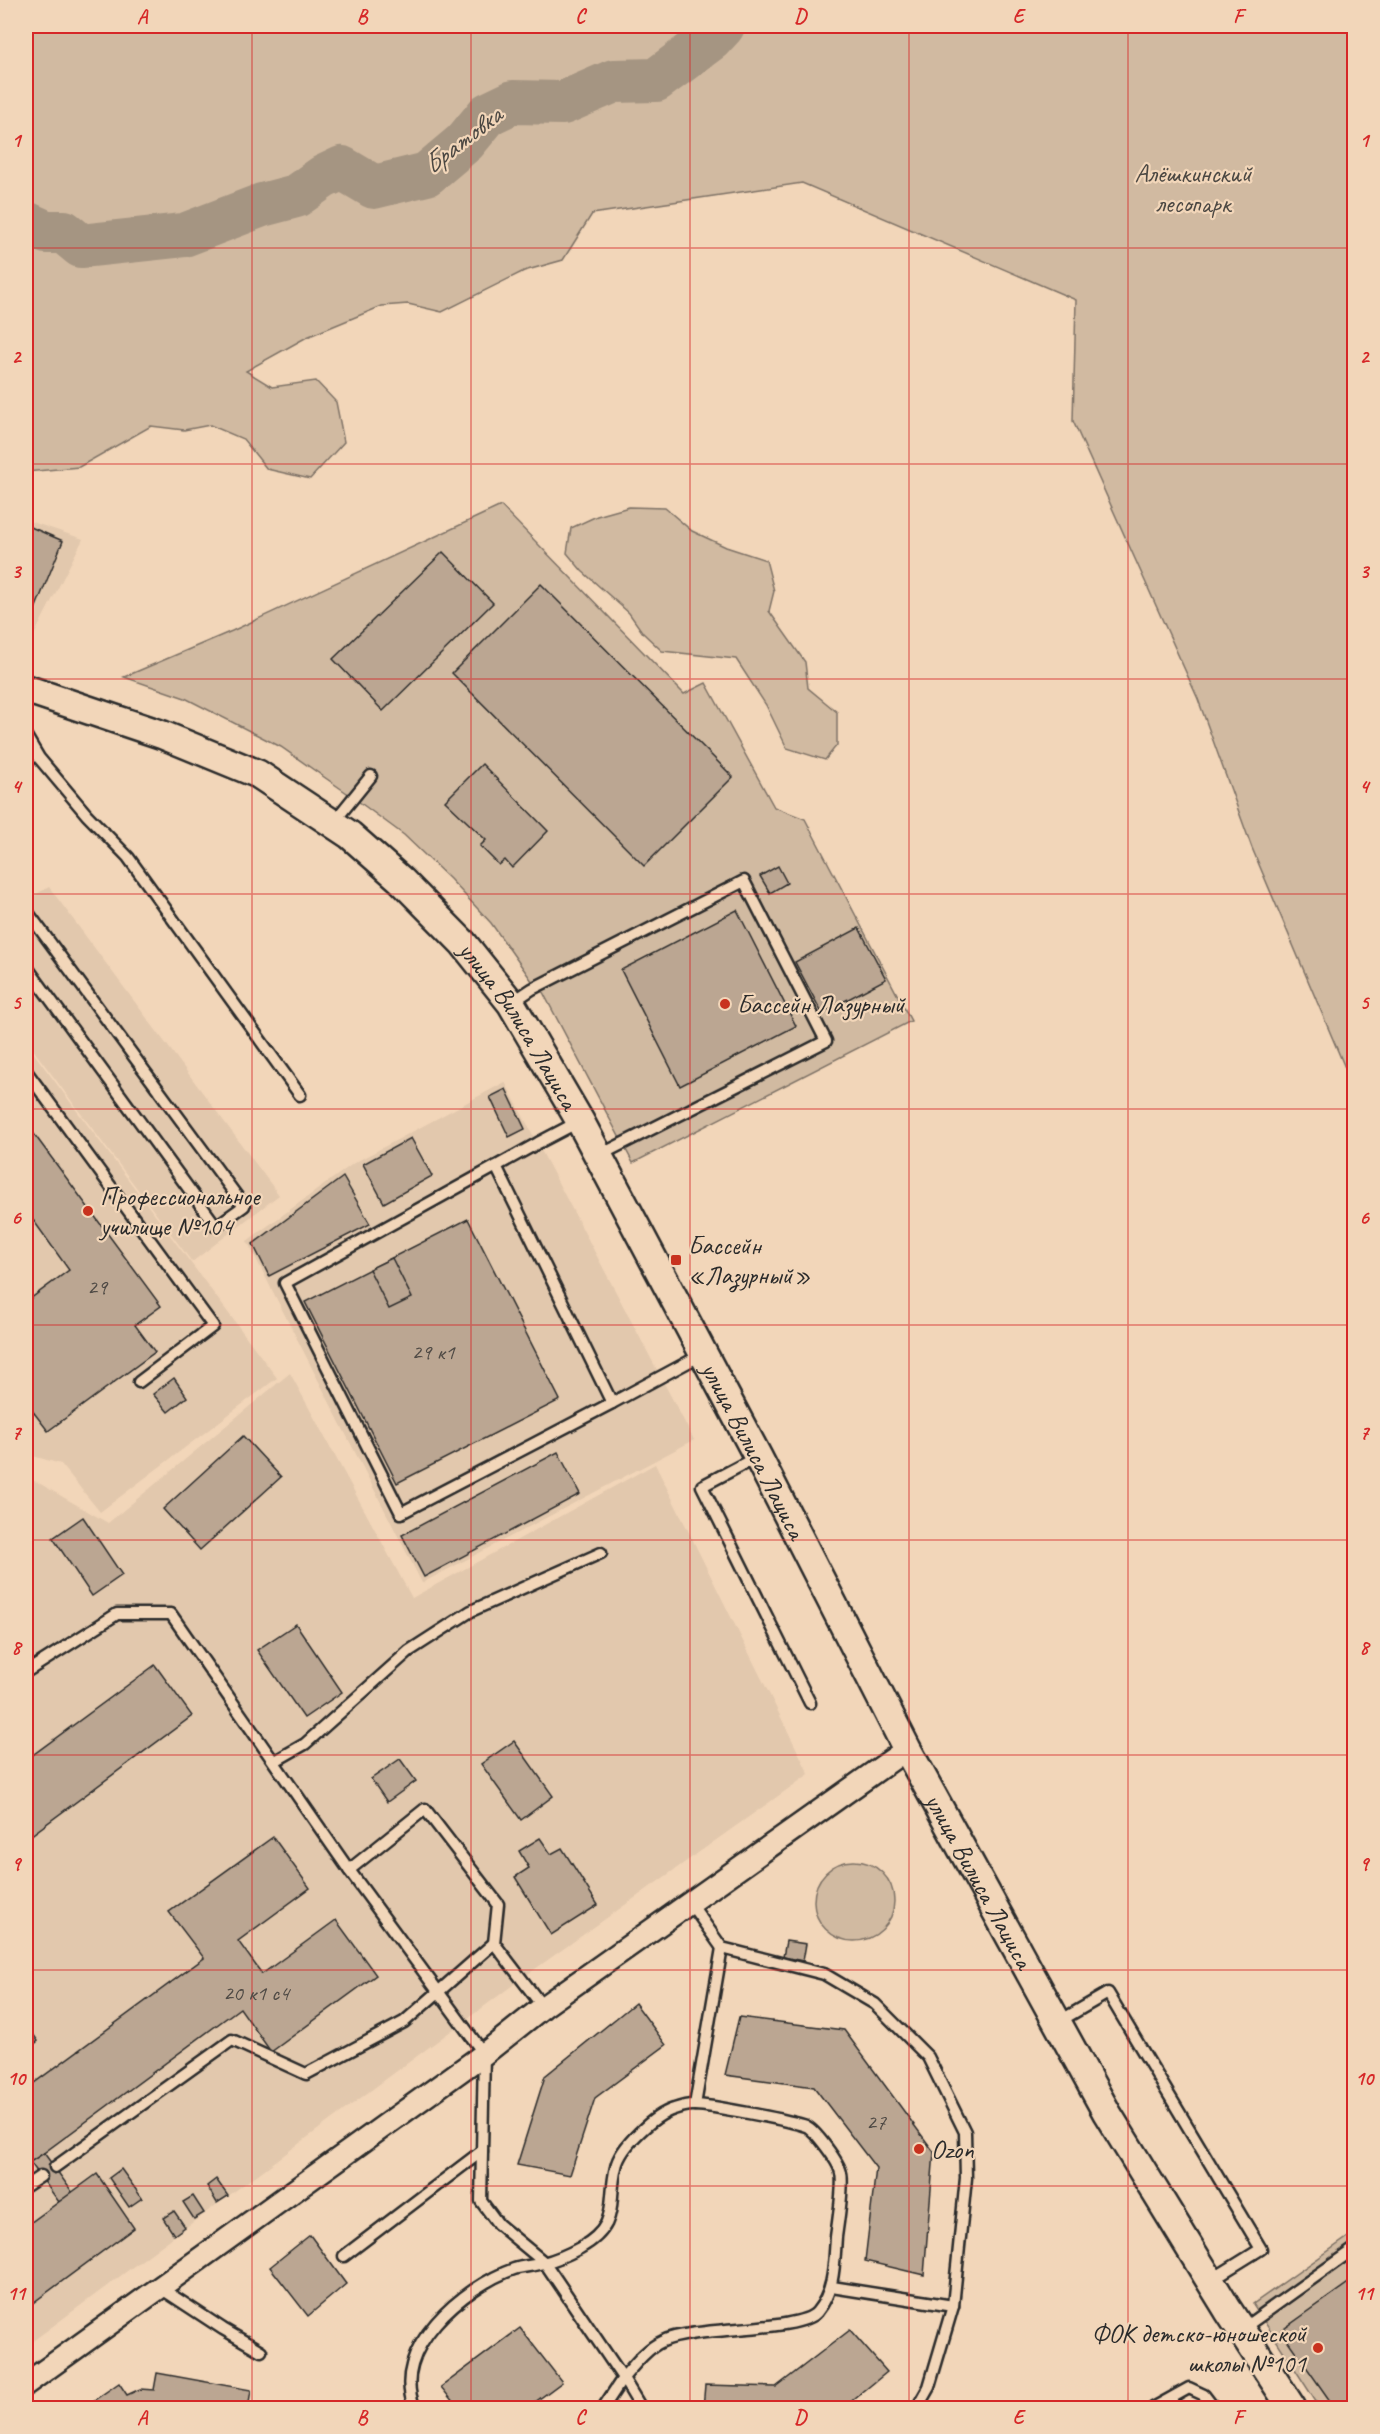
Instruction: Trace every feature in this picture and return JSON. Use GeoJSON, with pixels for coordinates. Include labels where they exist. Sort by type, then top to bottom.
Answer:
{"type":"FeatureCollection","features":[{"type":"Feature","properties":{"kind":"street","name":"улица Вилиса Лациса"},"geometry":{"type":"LineString","coordinates":[[26,689],[163,735],[258,774],[333,823],[402,880],[463,943],[511,1003],[580,1121],[758,1457],[907,1749],[1107,2113],[1292,2409]]}},
{"type":"Feature","properties":{"kind":"street"},"geometry":{"type":"LineString","coordinates":[[26,2384],[484,2054],[543,2007],[907,1749]]}},
{"type":"Feature","properties":{"kind":"lane"},"geometry":{"type":"LineString","coordinates":[[26,736],[39,758],[59,782],[128,857],[300,1095]]}},
{"type":"Feature","properties":{"kind":"lane"},"geometry":{"type":"LineString","coordinates":[[333,823],[370,776]]}},
{"type":"Feature","properties":{"kind":"lane"},"geometry":{"type":"LineString","coordinates":[[511,1003],[532,989],[744,881],[825,1041],[598,1156]]}},
{"type":"Feature","properties":{"kind":"lane"},"geometry":{"type":"LineString","coordinates":[[26,966],[216,1226],[244,1206],[27,914]]}},
{"type":"Feature","properties":{"kind":"lane"},"geometry":{"type":"LineString","coordinates":[[26,1071],[213,1326],[139,1382]]}},
{"type":"Feature","properties":{"kind":"lane"},"geometry":{"type":"LineString","coordinates":[[580,1121],[285,1283],[401,1513],[703,1354]]}},
{"type":"Feature","properties":{"kind":"lane"},"geometry":{"type":"LineString","coordinates":[[496,1166],[612,1403]]}},
{"type":"Feature","properties":{"kind":"lane"},"geometry":{"type":"LineString","coordinates":[[758,1457],[702,1486],[810,1703]]}},
{"type":"Feature","properties":{"kind":"lane"},"geometry":{"type":"LineString","coordinates":[[275,1761],[305,1744],[409,1652],[471,1611],[601,1553]]}},
{"type":"Feature","properties":{"kind":"lane"},"geometry":{"type":"LineString","coordinates":[[26,1672],[117,1614],[171,1614],[349,1870],[484,2054],[481,2201],[498,2224],[545,2263],[623,2378],[641,2409]]}},
{"type":"Feature","properties":{"kind":"lane"},"geometry":{"type":"LineString","coordinates":[[349,1870],[425,1809],[498,1904],[495,1943],[543,2007]]}},
{"type":"Feature","properties":{"kind":"lane"},"geometry":{"type":"LineString","coordinates":[[691,1904],[722,1948],[824,1974],[875,2004],[928,2057],[964,2132],[966,2178],[953,2306],[929,2387],[918,2409]]}},
{"type":"Feature","properties":{"kind":"lane"},"geometry":{"type":"LineString","coordinates":[[55,2167],[232,2040],[306,2074],[404,2022],[495,1943]]}},
{"type":"Feature","properties":{"kind":"lane"},"geometry":{"type":"LineString","coordinates":[[695,2105],[722,1948]]}},
{"type":"Feature","properties":{"kind":"lane"},"geometry":{"type":"LineString","coordinates":[[1058,2022],[1108,1993],[1261,2248],[1211,2280]]}},
{"type":"Feature","properties":{"kind":"lane"},"geometry":{"type":"LineString","coordinates":[[415,2409],[412,2401],[411,2370],[418,2346],[440,2317],[471,2293],[514,2269],[545,2263],[580,2248],[600,2235],[613,2207],[616,2167],[623,2150],[648,2125],[671,2110],[695,2105],[808,2126],[827,2148],[841,2173],[832,2287],[816,2315],[798,2322],[681,2334],[660,2342],[623,2378],[603,2409]]}},
{"type":"Feature","properties":{"kind":"lane"},"geometry":{"type":"LineString","coordinates":[[344,2256],[482,2151]]}},
{"type":"Feature","properties":{"kind":"lane"},"geometry":{"type":"LineString","coordinates":[[26,2186],[40,2176]]}},
{"type":"Feature","properties":{"kind":"lane"},"geometry":{"type":"LineString","coordinates":[[1241,2330],[1354,2249]]}},
{"type":"Feature","properties":{"kind":"lane"},"geometry":{"type":"LineString","coordinates":[[159,2287],[223,2330],[261,2351]]}},
{"type":"Feature","properties":{"kind":"lane"},"geometry":{"type":"LineString","coordinates":[[832,2287],[953,2306]]}},
{"type":"Feature","properties":{"kind":"lane"},"geometry":{"type":"LineString","coordinates":[[1154,2409],[1189,2388],[1204,2395],[1214,2409]]}},
{"type":"Feature","properties":{"kind":"shaded area"},"geometry":{"type":"Polygon","coordinates":[[[26,520],[83,539],[28,647],[26,646],[26,520]]]}},
{"type":"Feature","properties":{"kind":"shaded area"},"geometry":{"type":"Polygon","coordinates":[[[49,887],[279,1195],[192,1262],[26,1040],[26,900],[49,887]]]}},
{"type":"Feature","properties":{"kind":"shaded area","name":"Профессиональное училище №104"},"geometry":{"type":"Polygon","coordinates":[[[26,1043],[277,1378],[100,1512],[61,1464],[26,1454],[26,1043]]]}},
{"type":"Feature","properties":{"kind":"shaded area"},"geometry":{"type":"Polygon","coordinates":[[[505,1082],[694,1440],[422,1583],[247,1241],[354,1163],[505,1082]]]}},
{"type":"Feature","properties":{"kind":"shaded area"},"geometry":{"type":"Polygon","coordinates":[[[290,1373],[412,1598],[655,1464],[809,1774],[521,1979],[26,2346],[26,1478],[108,1523],[290,1373]]]}},
{"type":"Feature","properties":{"kind":"green space","name":"Алёшкинский лесопарк"},"geometry":{"type":"Polygon","coordinates":[[[26,26],[1354,26],[1354,1089],[1252,848],[1198,699],[1073,421],[1076,300],[802,183],[592,214],[563,260],[524,271],[442,312],[408,304],[382,306],[307,337],[246,371],[272,387],[316,381],[336,402],[344,442],[310,479],[267,469],[243,439],[210,425],[184,430],[151,426],[79,467],[26,472],[26,26]]]}},
{"type":"Feature","properties":{"kind":"green space"},"geometry":{"type":"Polygon","coordinates":[[[501,506],[684,694],[706,683],[774,807],[805,819],[911,1021],[633,1163],[536,979],[532,981],[491,923],[404,835],[281,747],[185,698],[124,677],[232,631],[501,506]]]}},
{"type":"Feature","properties":{"kind":"green space"},"geometry":{"type":"Polygon","coordinates":[[[629,507],[665,508],[692,531],[726,547],[766,560],[774,591],[769,611],[805,662],[808,688],[837,712],[837,745],[825,760],[787,748],[766,705],[736,659],[662,651],[643,633],[629,613],[582,571],[567,553],[571,528],[597,516],[629,507]]]}},
{"type":"Feature","properties":{"kind":"green space"},"geometry":{"type":"Polygon","coordinates":[[[854,1861],[869,1864],[882,1873],[891,1886],[894,1901],[891,1916],[882,1929],[869,1938],[854,1941],[839,1938],[826,1929],[817,1916],[814,1901],[817,1886],[826,1873],[839,1864],[854,1861]]]}},
{"type":"Feature","properties":{"kind":"green space","name":"ФОК детско-юношеской школы №101"},"geometry":{"type":"Polygon","coordinates":[[[1354,2233],[1354,2408],[1320,2408],[1253,2304],[1354,2233]]]}},
{"type":"Feature","properties":{"kind":"building"},"geometry":{"type":"Polygon","coordinates":[[[26,525],[63,541],[27,629],[26,628],[26,525]]]}},
{"type":"Feature","properties":{"kind":"building"},"geometry":{"type":"Polygon","coordinates":[[[443,552],[493,603],[383,711],[333,659],[443,552]]]}},
{"type":"Feature","properties":{"kind":"building"},"geometry":{"type":"Polygon","coordinates":[[[541,584],[733,777],[644,866],[452,673],[541,584]]]}},
{"type":"Feature","properties":{"kind":"building"},"geometry":{"type":"Polygon","coordinates":[[[482,764],[548,831],[512,868],[505,860],[499,865],[480,846],[486,840],[445,801],[482,764]]]}},
{"type":"Feature","properties":{"kind":"building"},"geometry":{"type":"Polygon","coordinates":[[[778,866],[787,883],[770,893],[760,876],[778,866]]]}},
{"type":"Feature","properties":{"kind":"building"},"geometry":{"type":"Polygon","coordinates":[[[737,910],[796,1026],[680,1086],[621,970],[737,910]]]}},
{"type":"Feature","properties":{"kind":"building"},"geometry":{"type":"Polygon","coordinates":[[[859,928],[886,979],[822,1013],[795,962],[859,928]]]}},
{"type":"Feature","properties":{"kind":"building"},"geometry":{"type":"Polygon","coordinates":[[[506,1089],[525,1129],[509,1137],[490,1097],[506,1089]]]}},
{"type":"Feature","properties":{"kind":"building"},"geometry":{"type":"Polygon","coordinates":[[[31,1130],[161,1306],[135,1325],[155,1352],[48,1431],[28,1405],[26,1408],[26,1302],[69,1270],[26,1210],[26,1135],[31,1130]]]}},
{"type":"Feature","properties":{"kind":"building"},"geometry":{"type":"Polygon","coordinates":[[[411,1138],[432,1176],[384,1203],[363,1164],[411,1138]]]}},
{"type":"Feature","properties":{"kind":"building"},"geometry":{"type":"Polygon","coordinates":[[[343,1177],[370,1224],[269,1276],[253,1244],[343,1177]]]}},
{"type":"Feature","properties":{"kind":"building"},"geometry":{"type":"Polygon","coordinates":[[[468,1219],[560,1400],[397,1483],[305,1302],[468,1219]]]}},
{"type":"Feature","properties":{"kind":"building"},"geometry":{"type":"Polygon","coordinates":[[[392,1258],[412,1298],[389,1309],[369,1269],[392,1258]]]}},
{"type":"Feature","properties":{"kind":"building"},"geometry":{"type":"Polygon","coordinates":[[[174,1378],[187,1397],[168,1412],[153,1394],[174,1378]]]}},
{"type":"Feature","properties":{"kind":"building"},"geometry":{"type":"Polygon","coordinates":[[[243,1436],[281,1477],[200,1550],[163,1509],[243,1436]]]}},
{"type":"Feature","properties":{"kind":"building"},"geometry":{"type":"Polygon","coordinates":[[[558,1452],[580,1494],[424,1577],[402,1535],[558,1452]]]}},
{"type":"Feature","properties":{"kind":"building"},"geometry":{"type":"Polygon","coordinates":[[[83,1517],[122,1575],[92,1596],[53,1538],[83,1517]]]}},
{"type":"Feature","properties":{"kind":"building"},"geometry":{"type":"Polygon","coordinates":[[[296,1624],[342,1692],[304,1718],[257,1650],[296,1624]]]}},
{"type":"Feature","properties":{"kind":"building"},"geometry":{"type":"Polygon","coordinates":[[[155,1665],[192,1716],[26,1839],[26,1760],[155,1665]]]}},
{"type":"Feature","properties":{"kind":"building"},"geometry":{"type":"Polygon","coordinates":[[[514,1741],[553,1796],[521,1820],[481,1764],[514,1741]]]}},
{"type":"Feature","properties":{"kind":"building"},"geometry":{"type":"Polygon","coordinates":[[[400,1759],[416,1781],[387,1802],[371,1779],[400,1759]]]}},
{"type":"Feature","properties":{"kind":"building"},"geometry":{"type":"Polygon","coordinates":[[[273,1837],[310,1888],[238,1941],[262,1974],[336,1920],[376,1975],[271,2052],[240,2008],[26,2166],[26,2089],[204,1958],[169,1912],[273,1837]]]}},
{"type":"Feature","properties":{"kind":"building"},"geometry":{"type":"Polygon","coordinates":[[[540,1838],[551,1854],[562,1848],[598,1905],[551,1935],[515,1877],[529,1868],[519,1851],[540,1838]]]}},
{"type":"Feature","properties":{"kind":"building"},"geometry":{"type":"Polygon","coordinates":[[[786,1941],[806,1944],[803,1961],[783,1957],[786,1941]]]}},
{"type":"Feature","properties":{"kind":"building"},"geometry":{"type":"Polygon","coordinates":[[[635,2003],[666,2045],[595,2098],[570,2175],[517,2165],[545,2076],[635,2003]]]}},
{"type":"Feature","properties":{"kind":"building"},"geometry":{"type":"Polygon","coordinates":[[[739,2017],[844,2030],[934,2152],[924,2275],[865,2261],[876,2168],[814,2087],[725,2075],[739,2017]]]}},
{"type":"Feature","properties":{"kind":"building"},"geometry":{"type":"Polygon","coordinates":[[[26,2024],[38,2041],[26,2051],[26,2024]]]}},
{"type":"Feature","properties":{"kind":"building"},"geometry":{"type":"Polygon","coordinates":[[[44,2153],[73,2193],[59,2202],[30,2162],[44,2153]]]}},
{"type":"Feature","properties":{"kind":"building"},"geometry":{"type":"Polygon","coordinates":[[[121,2169],[142,2198],[129,2207],[109,2178],[121,2169]]]}},
{"type":"Feature","properties":{"kind":"building"},"geometry":{"type":"Polygon","coordinates":[[[97,2174],[134,2228],[26,2308],[26,2226],[97,2174]]]}},
{"type":"Feature","properties":{"kind":"building"},"geometry":{"type":"Polygon","coordinates":[[[216,2179],[228,2196],[217,2203],[207,2186],[216,2179]]]}},
{"type":"Feature","properties":{"kind":"building"},"geometry":{"type":"Polygon","coordinates":[[[193,2196],[204,2213],[194,2219],[183,2202],[193,2196]]]}},
{"type":"Feature","properties":{"kind":"building"},"geometry":{"type":"Polygon","coordinates":[[[174,2211],[185,2227],[174,2235],[163,2218],[174,2211]]]}},
{"type":"Feature","properties":{"kind":"building"},"geometry":{"type":"Polygon","coordinates":[[[310,2235],[346,2284],[308,2316],[270,2267],[310,2235]]]}},
{"type":"Feature","properties":{"kind":"building"},"geometry":{"type":"Polygon","coordinates":[[[1354,2279],[1354,2408],[1335,2408],[1281,2331],[1354,2279]]]}},
{"type":"Feature","properties":{"kind":"building"},"geometry":{"type":"Polygon","coordinates":[[[520,2328],[562,2382],[527,2408],[458,2408],[441,2387],[520,2328]]]}},
{"type":"Feature","properties":{"kind":"building"},"geometry":{"type":"Polygon","coordinates":[[[850,2330],[887,2372],[843,2408],[703,2408],[705,2385],[776,2387],[850,2330]]]}},
{"type":"Feature","properties":{"kind":"building"},"geometry":{"type":"Polygon","coordinates":[[[157,2373],[251,2390],[248,2408],[83,2408],[119,2383],[127,2395],[140,2389],[154,2390],[157,2373]]]}},
{"type":"Feature","properties":{"kind":"waterway","name":"Братовка"},"geometry":{"type":"LineString","coordinates":[[26,223],[46,232],[64,232],[81,246],[184,235],[262,205],[296,196],[323,177],[342,168],[374,187],[427,174],[465,142],[488,114],[513,102],[563,103],[614,81],[656,80],[711,39],[723,26]]}},
{"type":"Feature","properties":{"kind":"place","name":"Бассейн Лазурный"},"geometry":{"type":"Point","coordinates":[725,1004]}},
{"type":"Feature","properties":{"kind":"place","name":"Профессиональное училище №104"},"geometry":{"type":"Point","coordinates":[88,1211]}},
{"type":"Feature","properties":{"kind":"place","name":"Бассейн «Лазурный»"},"geometry":{"type":"Point","coordinates":[676,1260]}},
{"type":"Feature","properties":{"kind":"place","name":"Ozon"},"geometry":{"type":"Point","coordinates":[919,2149]}},
{"type":"Feature","properties":{"kind":"place","name":"ФОК детско-юношеской школы №101"},"geometry":{"type":"Point","coordinates":[1318,2348]}}]}
